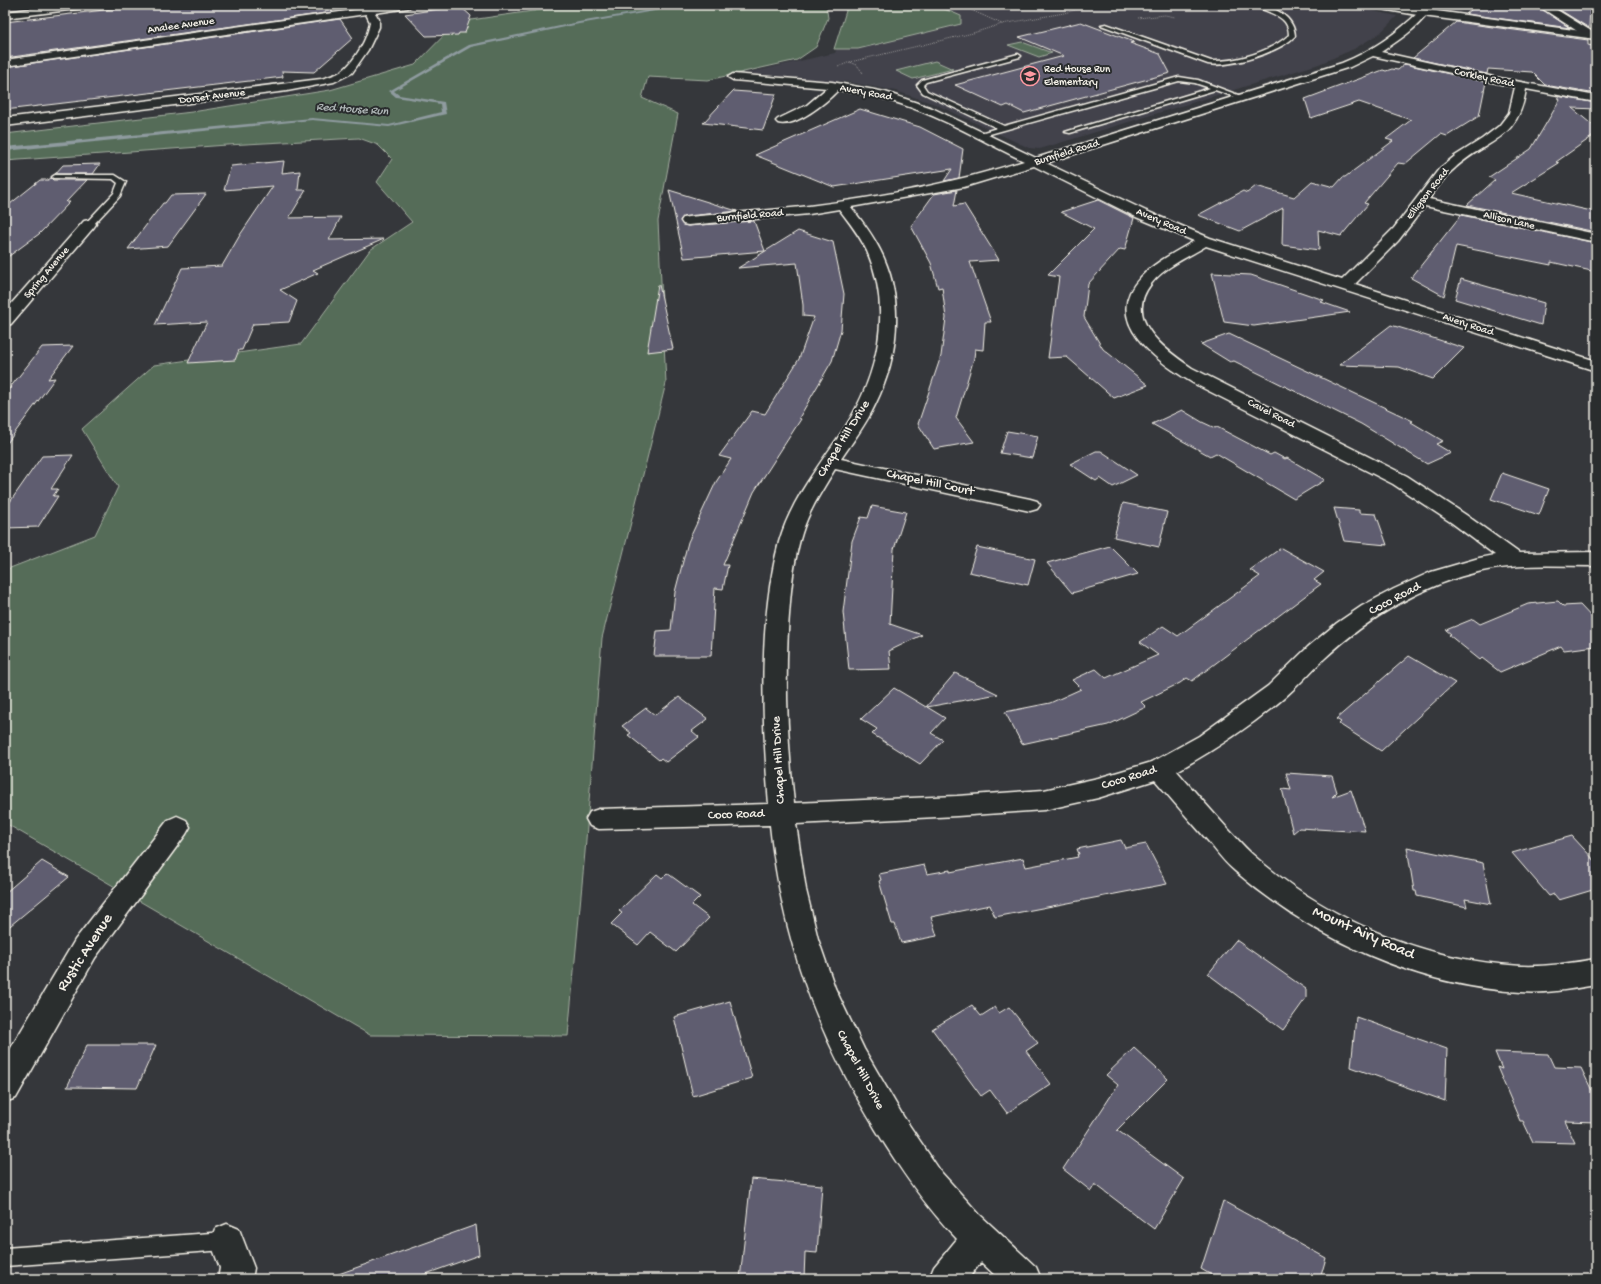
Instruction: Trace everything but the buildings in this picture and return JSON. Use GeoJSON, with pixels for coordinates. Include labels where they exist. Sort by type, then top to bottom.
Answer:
{"type":"FeatureCollection","features":[{"type":"Feature","properties":{"kind":"street"},"geometry":{"type":"LineString","coordinates":[[5,15],[84,5]]}},
{"type":"Feature","properties":{"kind":"street","name":"Analee Avenue"},"geometry":{"type":"LineString","coordinates":[[5,63],[365,8],[408,5]]}},
{"type":"Feature","properties":{"kind":"street"},"geometry":{"type":"LineString","coordinates":[[1376,5],[1423,13],[1594,36]]}},
{"type":"Feature","properties":{"kind":"street"},"geometry":{"type":"LineString","coordinates":[[1542,5],[1594,36]]}},
{"type":"Feature","properties":{"kind":"street","name":"Dorset Avenue"},"geometry":{"type":"LineString","coordinates":[[5,122],[298,86],[329,80],[346,73],[351,68],[372,33],[375,21],[365,8]]}},
{"type":"Feature","properties":{"kind":"street","name":"Burnfield Road"},"geometry":{"type":"LineString","coordinates":[[688,220],[777,214],[843,206],[964,183],[1346,65],[1372,53],[1404,32],[1423,13]]}},
{"type":"Feature","properties":{"kind":"street","name":"Corkley Road"},"geometry":{"type":"LineString","coordinates":[[1372,53],[1520,86],[1596,98]]}},
{"type":"Feature","properties":{"kind":"street","name":"Avery Road"},"geometry":{"type":"LineString","coordinates":[[733,77],[863,90],[904,100],[980,135],[1141,214],[1205,241],[1596,366]]}},
{"type":"Feature","properties":{"kind":"street","name":"Elligson Road"},"geometry":{"type":"LineString","coordinates":[[1345,285],[1399,232],[1442,173],[1462,156],[1476,149],[1495,135],[1511,120],[1519,100],[1520,86]]}},
{"type":"Feature","properties":{"kind":"street"},"geometry":{"type":"LineString","coordinates":[[782,121],[809,109],[828,95],[835,87]]}},
{"type":"Feature","properties":{"kind":"street","name":"Allison Lane"},"geometry":{"type":"LineString","coordinates":[[1422,201],[1596,238]]}},
{"type":"Feature","properties":{"kind":"street","name":"Chapel Hill Drive"},"geometry":{"type":"LineString","coordinates":[[843,206],[857,221],[867,236],[878,259],[886,288],[890,326],[887,346],[880,373],[869,402],[807,499],[789,540],[782,582],[778,631],[776,714],[782,814],[793,891],[804,939],[821,988],[847,1048],[870,1093],[906,1150],[936,1192],[979,1238],[1024,1279]]}},
{"type":"Feature","properties":{"kind":"street","name":"Spring Avenue"},"geometry":{"type":"LineString","coordinates":[[5,321],[89,224]]}},
{"type":"Feature","properties":{"kind":"street","name":"Cavel Road"},"geometry":{"type":"LineString","coordinates":[[1205,241],[1160,267],[1144,282],[1134,298],[1133,319],[1153,346],[1176,365],[1199,378],[1400,480],[1459,519],[1515,560]]}},
{"type":"Feature","properties":{"kind":"street","name":"Chapel Hill Court"},"geometry":{"type":"LineString","coordinates":[[831,462],[1030,505]]}},
{"type":"Feature","properties":{"kind":"street","name":"Coco Road"},"geometry":{"type":"LineString","coordinates":[[599,819],[782,814],[957,806],[1044,800],[1098,788],[1160,769],[1207,743],[1276,692],[1316,653],[1345,628],[1370,611],[1438,577],[1479,566],[1515,560],[1596,560]]}},
{"type":"Feature","properties":{"kind":"street","name":"Mount Airy Road"},"geometry":{"type":"LineString","coordinates":[[1160,769],[1244,863],[1302,906],[1348,931],[1388,950],[1433,964],[1483,976],[1520,979],[1560,978],[1596,972]]}},
{"type":"Feature","properties":{"kind":"street","name":"Rustic Avenue"},"geometry":{"type":"LineString","coordinates":[[5,1087],[85,949],[177,827]]}},
{"type":"Feature","properties":{"kind":"street"},"geometry":{"type":"LineString","coordinates":[[946,1279],[979,1238]]}},
{"type":"Feature","properties":{"kind":"street"},"geometry":{"type":"LineString","coordinates":[[226,1241],[236,1268],[236,1279]]}},
{"type":"Feature","properties":{"kind":"lane"},"geometry":{"type":"LineString","coordinates":[[1104,25],[1210,63],[1220,64],[1279,46],[1288,41],[1292,36],[1293,31],[1287,20],[1257,5]]}},
{"type":"Feature","properties":{"kind":"lane"},"geometry":{"type":"LineString","coordinates":[[1003,128],[925,92],[920,88],[920,85],[924,81],[1018,56]]}},
{"type":"Feature","properties":{"kind":"lane"},"geometry":{"type":"LineString","coordinates":[[980,135],[1174,79],[1189,79],[1243,98]]}},
{"type":"Feature","properties":{"kind":"lane"},"geometry":{"type":"LineString","coordinates":[[1068,132],[1216,88]]}},
{"type":"Feature","properties":{"kind":"lane"},"geometry":{"type":"LineString","coordinates":[[55,177],[115,177],[122,182],[117,194],[89,224]]}},
{"type":"Feature","properties":{"kind":"lane"},"geometry":{"type":"LineString","coordinates":[[5,1257],[226,1241]]}},
{"type":"Feature","properties":{"kind":"path"},"geometry":{"type":"LineString","coordinates":[[960,5],[1002,24]]}},
{"type":"Feature","properties":{"kind":"path"},"geometry":{"type":"LineString","coordinates":[[868,77],[857,65],[850,62],[973,33],[1002,24],[1064,13],[1094,5]]}},
{"type":"Feature","properties":{"kind":"path"},"geometry":{"type":"LineString","coordinates":[[1135,18],[1165,15],[1175,17]]}},
{"type":"Feature","properties":{"kind":"shaded area","name":"Red House Run Elementary"},"geometry":{"type":"Polygon","coordinates":[[[854,5],[1345,5],[1397,16],[1380,33],[1354,49],[1319,64],[1040,149],[1029,148],[935,104],[896,91],[848,82],[747,73],[835,53],[854,5]]]}},
{"type":"Feature","properties":{"kind":"green space"},"geometry":{"type":"Polygon","coordinates":[[[574,5],[826,5],[828,18],[816,47],[797,60],[708,80],[648,77],[642,98],[678,114],[658,221],[666,383],[602,638],[585,852],[568,1036],[370,1035],[5,823],[5,570],[95,535],[118,487],[82,429],[154,365],[301,344],[370,250],[412,222],[377,182],[392,159],[378,145],[359,138],[227,145],[5,161],[5,134],[192,112],[330,90],[415,65],[457,22],[574,5]]]}},
{"type":"Feature","properties":{"kind":"green space"},"geometry":{"type":"Polygon","coordinates":[[[845,5],[935,5],[961,16],[961,24],[858,49],[834,49],[846,11],[845,5]]]}},
{"type":"Feature","properties":{"kind":"green space"},"geometry":{"type":"Polygon","coordinates":[[[1022,42],[1052,53],[1039,57],[1008,45],[1022,42]]]}},
{"type":"Feature","properties":{"kind":"green space"},"geometry":{"type":"Polygon","coordinates":[[[935,61],[953,69],[913,79],[896,71],[935,61]]]}},
{"type":"Feature","properties":{"kind":"waterway","name":"Red House Run"},"geometry":{"type":"LineString","coordinates":[[5,149],[312,119],[389,126],[444,113],[442,103],[398,96],[391,91],[470,46],[579,23],[687,5]]}},
{"type":"Feature","properties":{"kind":"place","name":"Red House Run Elementary"},"geometry":{"type":"Point","coordinates":[1030,76]}}]}
